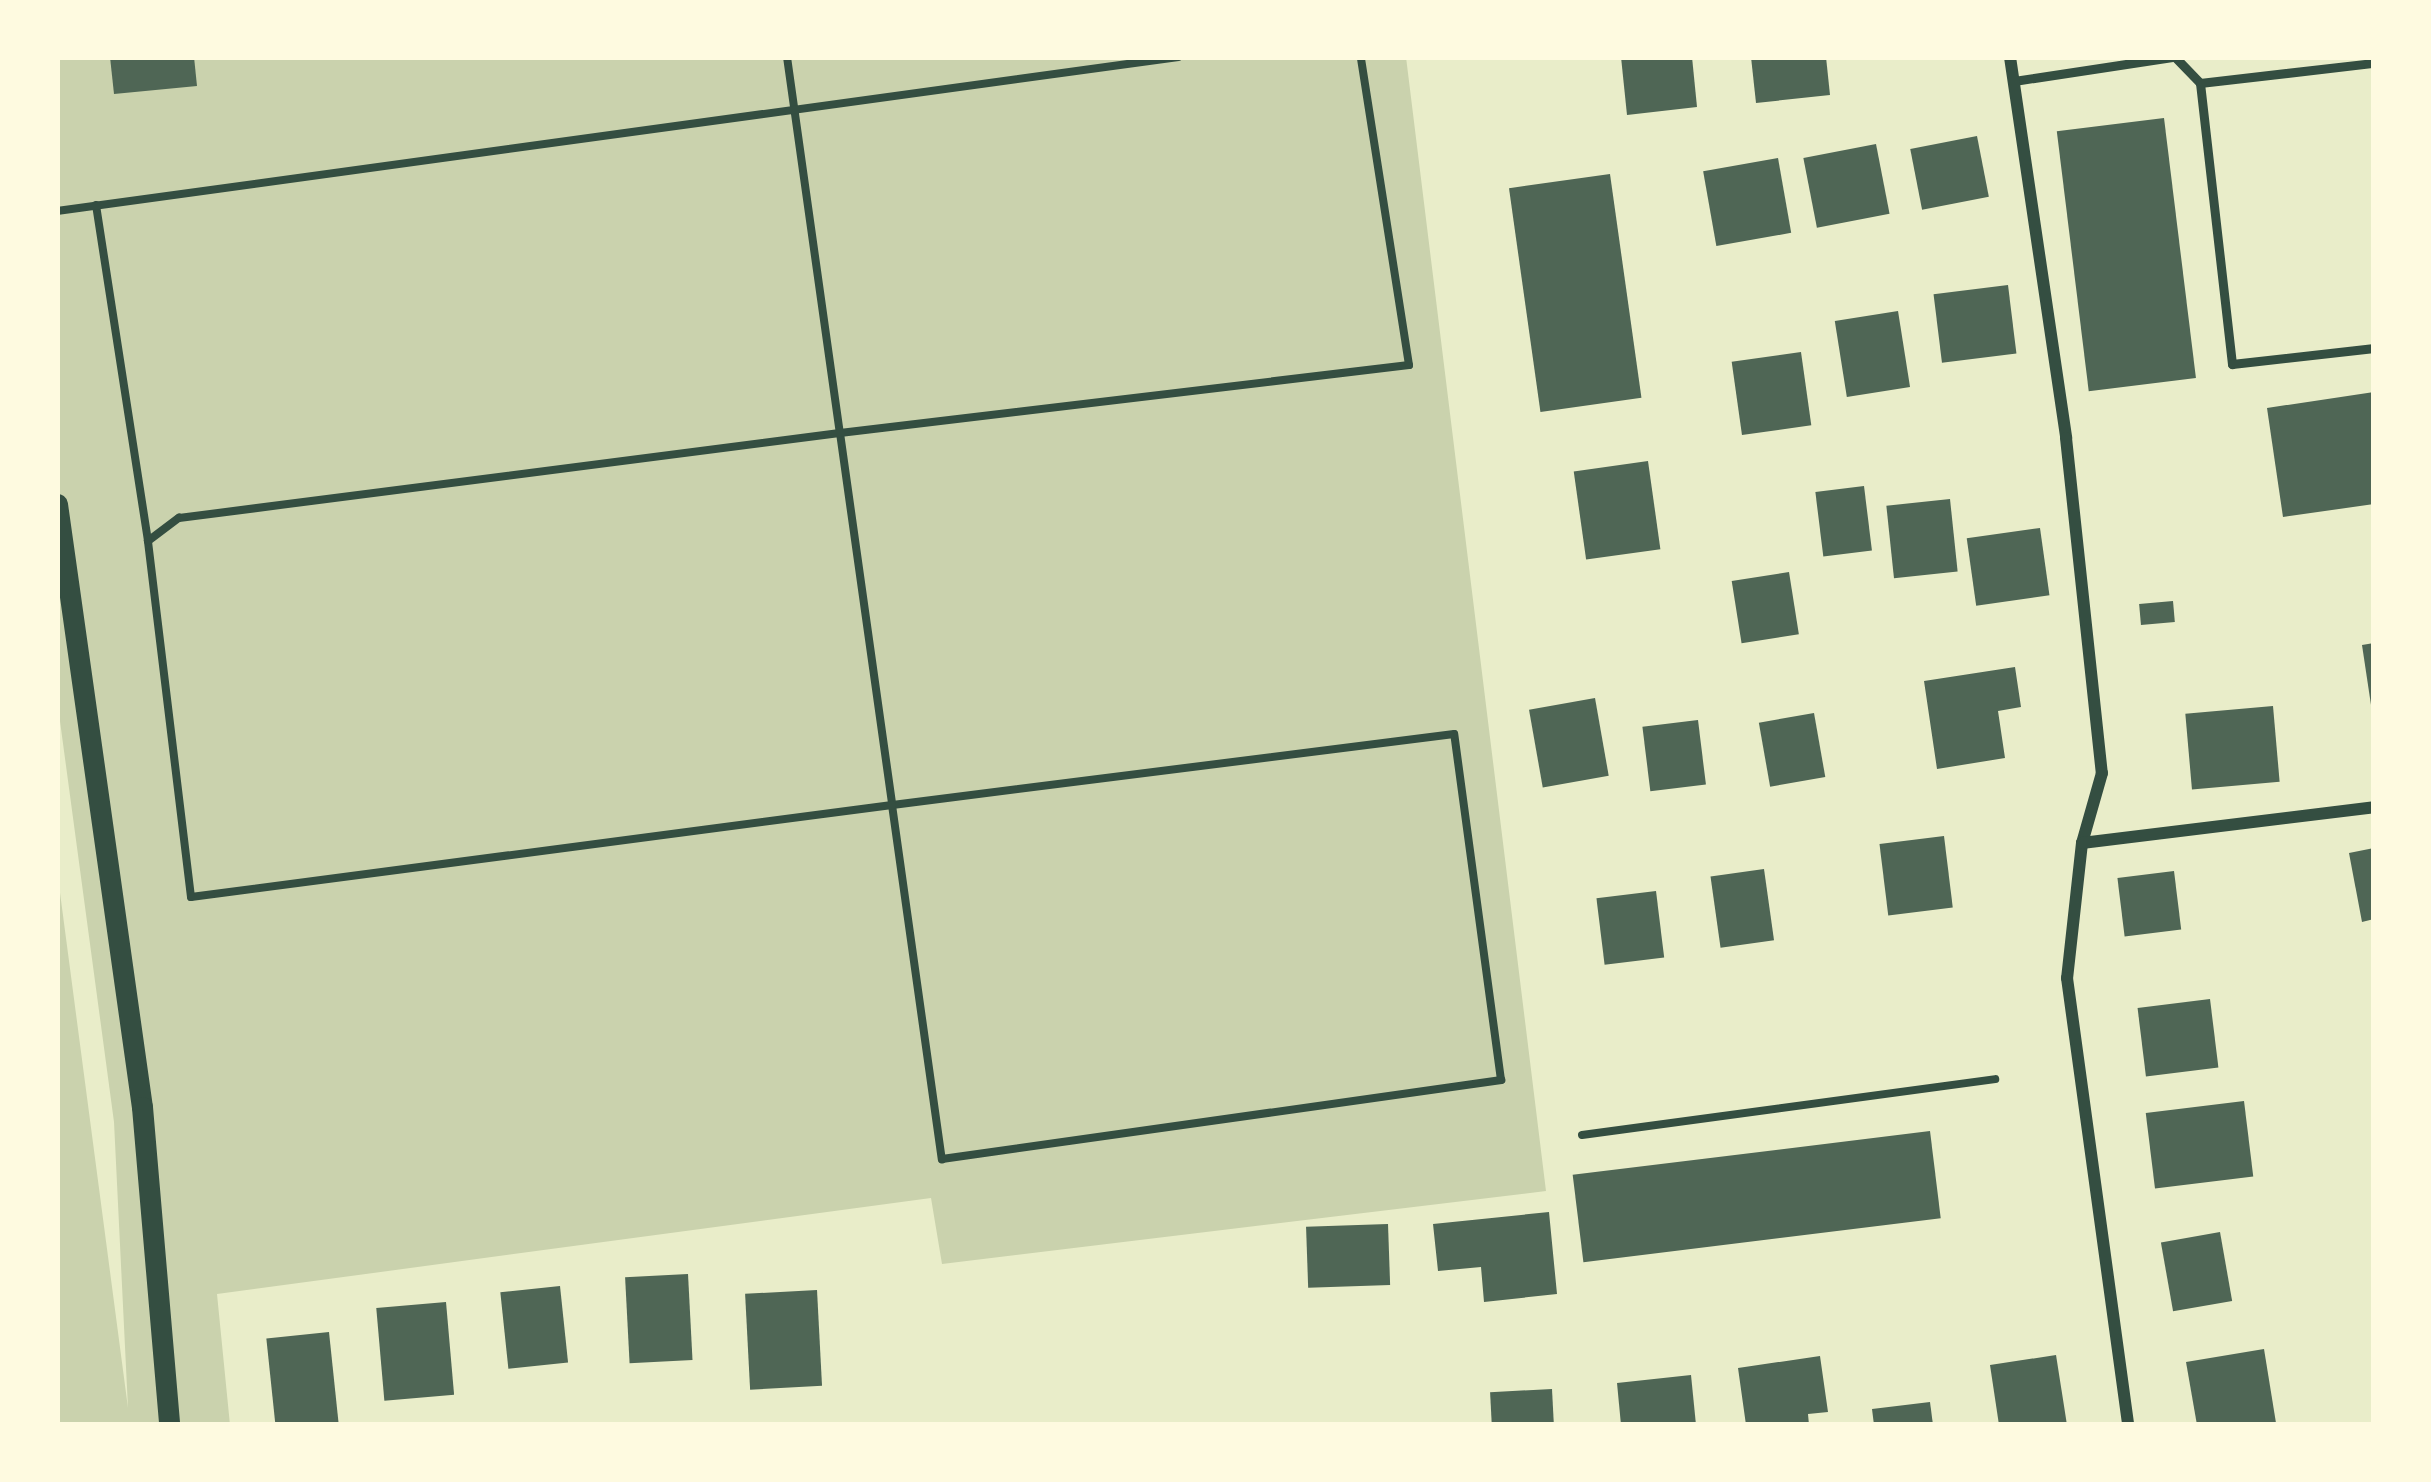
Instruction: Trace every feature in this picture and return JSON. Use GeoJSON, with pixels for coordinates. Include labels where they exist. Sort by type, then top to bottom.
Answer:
{"type":"FeatureCollection","features":[{"type":"Feature","properties":{"kind":"street"},"geometry":{"type":"LineString","coordinates":[[2010,57],[2066,438],[2102,772],[2082,843],[2067,978],[2128,1425]]}},
{"type":"Feature","properties":{"kind":"street"},"geometry":{"type":"LineString","coordinates":[[57,504],[142,1107],[169,1425]]}},
{"type":"Feature","properties":{"kind":"street"},"geometry":{"type":"LineString","coordinates":[[2082,843],[2374,807]]}},
{"type":"Feature","properties":{"kind":"lane"},"geometry":{"type":"LineString","coordinates":[[2014,81],[2173,57],[2200,83],[2232,364],[2374,348]]}},
{"type":"Feature","properties":{"kind":"lane"},"geometry":{"type":"LineString","coordinates":[[2200,83],[2374,63]]}},
{"type":"Feature","properties":{"kind":"path"},"geometry":{"type":"LineString","coordinates":[[96,206],[148,541],[191,897],[892,805],[1454,734],[1501,1080],[943,1159],[892,805],[787,57]]}},
{"type":"Feature","properties":{"kind":"path"},"geometry":{"type":"LineString","coordinates":[[57,211],[1178,57]]}},
{"type":"Feature","properties":{"kind":"path"},"geometry":{"type":"LineString","coordinates":[[148,541],[178,518],[1409,365],[1361,57]]}},
{"type":"Feature","properties":{"kind":"path"},"geometry":{"type":"LineString","coordinates":[[1582,1135],[1995,1079]]}},
{"type":"Feature","properties":{"kind":"green space"},"geometry":{"type":"Polygon","coordinates":[[[57,57],[1406,57],[1546,1191],[942,1264],[931,1198],[217,1294],[230,1425],[57,1425],[57,870],[128,1408],[114,1122],[57,699],[57,57]]]}},
{"type":"Feature","properties":{"kind":"building"},"geometry":{"type":"Polygon","coordinates":[[[110,57],[194,57],[197,86],[114,94],[110,57]]]}},
{"type":"Feature","properties":{"kind":"building"},"geometry":{"type":"Polygon","coordinates":[[[1621,57],[1692,57],[1697,107],[1627,115],[1621,57]]]}},
{"type":"Feature","properties":{"kind":"building"},"geometry":{"type":"Polygon","coordinates":[[[1751,57],[1826,57],[1830,95],[1756,103],[1751,57]]]}},
{"type":"Feature","properties":{"kind":"building"},"geometry":{"type":"Polygon","coordinates":[[[2164,118],[2196,378],[2089,391],[2057,131],[2164,118]]]}},
{"type":"Feature","properties":{"kind":"building"},"geometry":{"type":"Polygon","coordinates":[[[1977,136],[1989,197],[1922,210],[1910,149],[1977,136]]]}},
{"type":"Feature","properties":{"kind":"building"},"geometry":{"type":"Polygon","coordinates":[[[1876,144],[1890,214],[1817,228],[1803,158],[1876,144]]]}},
{"type":"Feature","properties":{"kind":"building"},"geometry":{"type":"Polygon","coordinates":[[[1778,158],[1791,233],[1716,246],[1703,171],[1778,158]]]}},
{"type":"Feature","properties":{"kind":"building"},"geometry":{"type":"Polygon","coordinates":[[[1610,174],[1641,398],[1540,412],[1509,188],[1610,174]]]}},
{"type":"Feature","properties":{"kind":"building"},"geometry":{"type":"Polygon","coordinates":[[[2008,285],[2016,353],[1942,363],[1934,294],[2008,285]]]}},
{"type":"Feature","properties":{"kind":"building"},"geometry":{"type":"Polygon","coordinates":[[[1898,311],[1910,387],[1847,397],[1835,321],[1898,311]]]}},
{"type":"Feature","properties":{"kind":"building"},"geometry":{"type":"Polygon","coordinates":[[[1801,352],[1811,425],[1742,435],[1732,362],[1801,352]]]}},
{"type":"Feature","properties":{"kind":"building"},"geometry":{"type":"Polygon","coordinates":[[[2374,392],[2374,504],[2283,517],[2267,408],[2374,392]]]}},
{"type":"Feature","properties":{"kind":"building"},"geometry":{"type":"Polygon","coordinates":[[[1648,461],[1660,549],[1586,560],[1574,471],[1648,461]]]}},
{"type":"Feature","properties":{"kind":"building"},"geometry":{"type":"Polygon","coordinates":[[[1864,486],[1872,551],[1823,556],[1815,492],[1864,486]]]}},
{"type":"Feature","properties":{"kind":"building"},"geometry":{"type":"Polygon","coordinates":[[[1950,499],[1958,572],[1894,578],[1886,506],[1950,499]]]}},
{"type":"Feature","properties":{"kind":"building"},"geometry":{"type":"Polygon","coordinates":[[[2040,528],[2049,595],[1976,606],[1967,538],[2040,528]]]}},
{"type":"Feature","properties":{"kind":"building"},"geometry":{"type":"Polygon","coordinates":[[[1789,572],[1799,634],[1742,643],[1732,581],[1789,572]]]}},
{"type":"Feature","properties":{"kind":"building"},"geometry":{"type":"Polygon","coordinates":[[[2173,601],[2175,622],[2141,625],[2139,604],[2173,601]]]}},
{"type":"Feature","properties":{"kind":"building"},"geometry":{"type":"Polygon","coordinates":[[[2374,643],[2374,705],[2371,705],[2362,645],[2374,643]]]}},
{"type":"Feature","properties":{"kind":"building"},"geometry":{"type":"Polygon","coordinates":[[[2015,667],[2021,707],[1998,711],[2005,758],[1937,769],[1924,681],[2015,667]]]}},
{"type":"Feature","properties":{"kind":"building"},"geometry":{"type":"Polygon","coordinates":[[[1595,698],[1609,776],[1543,787],[1529,710],[1595,698]]]}},
{"type":"Feature","properties":{"kind":"building"},"geometry":{"type":"Polygon","coordinates":[[[2273,706],[2280,782],[2192,789],[2185,714],[2273,706]]]}},
{"type":"Feature","properties":{"kind":"building"},"geometry":{"type":"Polygon","coordinates":[[[1814,713],[1825,777],[1770,787],[1759,723],[1814,713]]]}},
{"type":"Feature","properties":{"kind":"building"},"geometry":{"type":"Polygon","coordinates":[[[1698,720],[1706,785],[1650,791],[1642,727],[1698,720]]]}},
{"type":"Feature","properties":{"kind":"building"},"geometry":{"type":"Polygon","coordinates":[[[1944,836],[1953,907],[1888,915],[1879,844],[1944,836]]]}},
{"type":"Feature","properties":{"kind":"building"},"geometry":{"type":"Polygon","coordinates":[[[2374,848],[2374,919],[2362,922],[2349,853],[2374,848]]]}},
{"type":"Feature","properties":{"kind":"building"},"geometry":{"type":"Polygon","coordinates":[[[1764,869],[1774,940],[1721,948],[1711,877],[1764,869]]]}},
{"type":"Feature","properties":{"kind":"building"},"geometry":{"type":"Polygon","coordinates":[[[2174,871],[2181,930],[2125,937],[2117,878],[2174,871]]]}},
{"type":"Feature","properties":{"kind":"building"},"geometry":{"type":"Polygon","coordinates":[[[1656,891],[1664,958],[1605,965],[1596,898],[1656,891]]]}},
{"type":"Feature","properties":{"kind":"building"},"geometry":{"type":"Polygon","coordinates":[[[2210,999],[2218,1067],[2146,1076],[2138,1008],[2210,999]]]}},
{"type":"Feature","properties":{"kind":"building"},"geometry":{"type":"Polygon","coordinates":[[[2244,1101],[2253,1176],[2155,1188],[2146,1113],[2244,1101]]]}},
{"type":"Feature","properties":{"kind":"building"},"geometry":{"type":"Polygon","coordinates":[[[1930,1131],[1941,1218],[1583,1262],[1573,1175],[1930,1131]]]}},
{"type":"Feature","properties":{"kind":"building"},"geometry":{"type":"Polygon","coordinates":[[[1549,1212],[1557,1294],[1484,1302],[1481,1267],[1438,1271],[1433,1224],[1549,1212]]]}},
{"type":"Feature","properties":{"kind":"building"},"geometry":{"type":"Polygon","coordinates":[[[1388,1224],[1390,1285],[1308,1288],[1306,1227],[1388,1224]]]}},
{"type":"Feature","properties":{"kind":"building"},"geometry":{"type":"Polygon","coordinates":[[[2220,1232],[2232,1301],[2173,1311],[2161,1242],[2220,1232]]]}},
{"type":"Feature","properties":{"kind":"building"},"geometry":{"type":"Polygon","coordinates":[[[688,1274],[693,1360],[630,1363],[625,1277],[688,1274]]]}},
{"type":"Feature","properties":{"kind":"building"},"geometry":{"type":"Polygon","coordinates":[[[560,1286],[568,1363],[508,1369],[500,1292],[560,1286]]]}},
{"type":"Feature","properties":{"kind":"building"},"geometry":{"type":"Polygon","coordinates":[[[817,1290],[822,1386],[750,1390],[745,1294],[817,1290]]]}},
{"type":"Feature","properties":{"kind":"building"},"geometry":{"type":"Polygon","coordinates":[[[446,1302],[454,1395],[384,1401],[376,1308],[446,1302]]]}},
{"type":"Feature","properties":{"kind":"building"},"geometry":{"type":"Polygon","coordinates":[[[329,1332],[339,1424],[275,1425],[266,1339],[329,1332]]]}},
{"type":"Feature","properties":{"kind":"building"},"geometry":{"type":"Polygon","coordinates":[[[2264,1349],[2276,1423],[2197,1425],[2186,1362],[2264,1349]]]}},
{"type":"Feature","properties":{"kind":"building"},"geometry":{"type":"Polygon","coordinates":[[[2056,1355],[2067,1425],[1999,1425],[1990,1365],[2056,1355]]]}},
{"type":"Feature","properties":{"kind":"building"},"geometry":{"type":"Polygon","coordinates":[[[1820,1356],[1828,1412],[1808,1414],[1809,1425],[1746,1425],[1738,1368],[1820,1356]]]}},
{"type":"Feature","properties":{"kind":"building"},"geometry":{"type":"Polygon","coordinates":[[[1691,1375],[1696,1425],[1621,1425],[1617,1383],[1691,1375]]]}},
{"type":"Feature","properties":{"kind":"building"},"geometry":{"type":"Polygon","coordinates":[[[1552,1389],[1554,1425],[1492,1425],[1490,1392],[1552,1389]]]}},
{"type":"Feature","properties":{"kind":"building"},"geometry":{"type":"Polygon","coordinates":[[[1930,1402],[1933,1425],[1874,1425],[1872,1409],[1930,1402]]]}}]}
